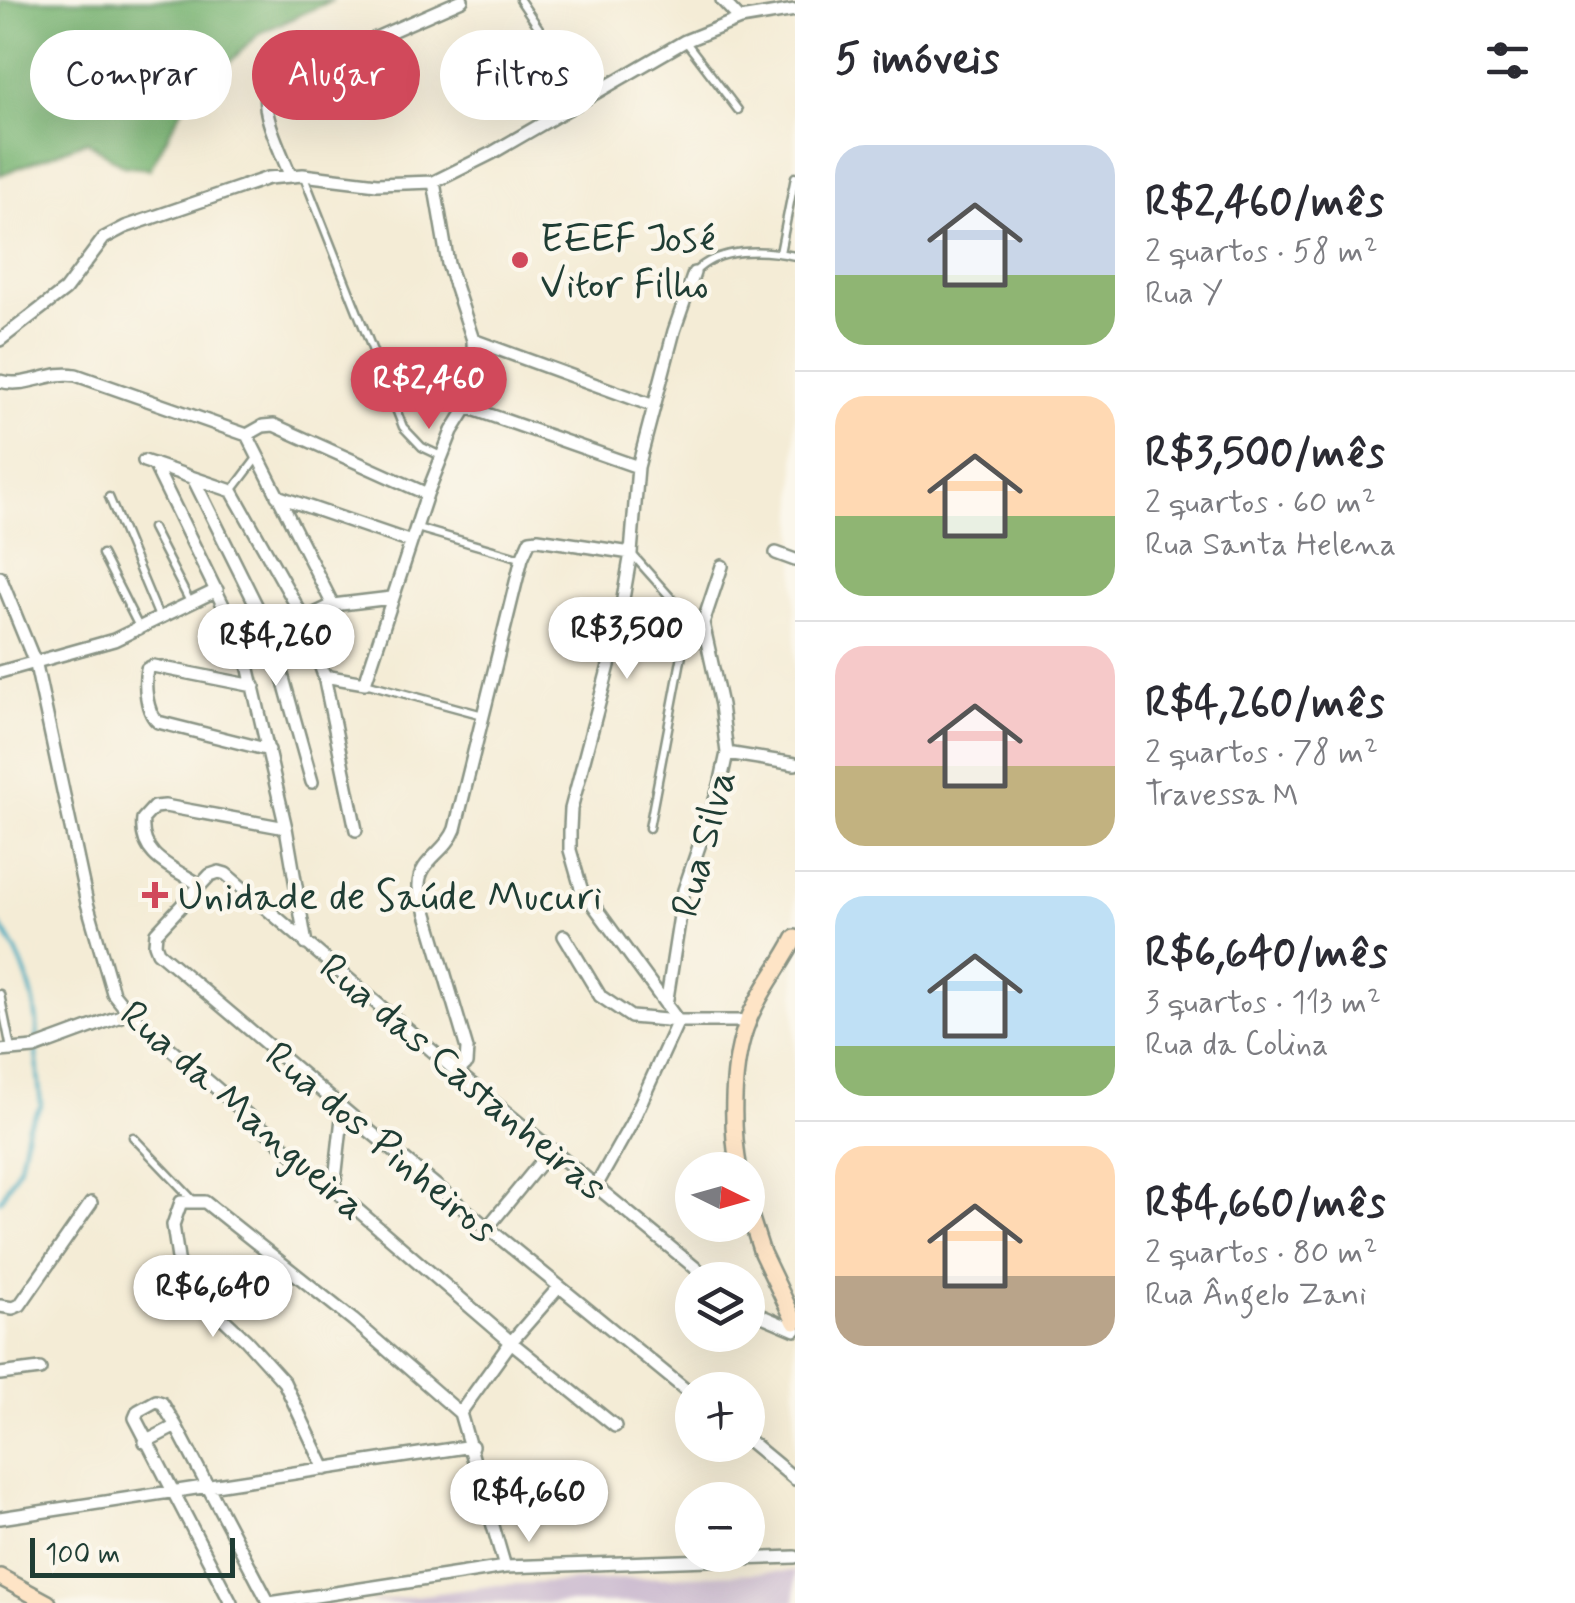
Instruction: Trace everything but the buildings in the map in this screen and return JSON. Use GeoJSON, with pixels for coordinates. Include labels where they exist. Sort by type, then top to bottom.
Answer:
{"type":"FeatureCollection","features":[{"type":"Feature","properties":{"kind":"street"},"geometry":{"type":"LineString","coordinates":[[297,175],[265,108],[263,94],[269,86],[462,0]]}},
{"type":"Feature","properties":{"kind":"street"},"geometry":{"type":"LineString","coordinates":[[722,0],[740,19]]}},
{"type":"Feature","properties":{"kind":"street"},"geometry":{"type":"LineString","coordinates":[[604,88],[685,41],[740,19],[795,10]]}},
{"type":"Feature","properties":{"kind":"street"},"geometry":{"type":"LineString","coordinates":[[0,340],[64,290],[95,246],[112,232],[268,178],[297,175],[377,184],[434,182],[548,120]]}},
{"type":"Feature","properties":{"kind":"street"},"geometry":{"type":"LineString","coordinates":[[324,676],[365,683],[427,494],[452,431],[468,407],[474,376],[473,340],[448,264],[434,182]]}},
{"type":"Feature","properties":{"kind":"street"},"geometry":{"type":"LineString","coordinates":[[678,1021],[581,888],[570,850],[571,809],[600,709],[631,553],[638,467],[694,274]]}},
{"type":"Feature","properties":{"kind":"street"},"geometry":{"type":"LineString","coordinates":[[473,340],[654,406]]}},
{"type":"Feature","properties":{"kind":"street"},"geometry":{"type":"LineString","coordinates":[[0,381],[13,384],[59,374],[76,376],[247,435],[334,604]]}},
{"type":"Feature","properties":{"kind":"street"},"geometry":{"type":"LineString","coordinates":[[468,407],[638,467]]}},
{"type":"Feature","properties":{"kind":"street"},"geometry":{"type":"LineString","coordinates":[[247,435],[274,425],[427,494]]}},
{"type":"Feature","properties":{"kind":"street"},"geometry":{"type":"LineString","coordinates":[[306,944],[286,828],[244,648],[149,462],[232,491],[304,619],[324,676],[356,830]]}},
{"type":"Feature","properties":{"kind":"street"},"geometry":{"type":"LineString","coordinates":[[193,478],[271,635],[312,782]]}},
{"type":"Feature","properties":{"kind":"street"},"geometry":{"type":"LineString","coordinates":[[277,496],[411,542]]}},
{"type":"Feature","properties":{"kind":"street"},"geometry":{"type":"LineString","coordinates":[[457,1072],[466,1064],[468,1050],[419,876],[424,864],[451,839],[522,558],[530,540],[538,539],[631,553]]}},
{"type":"Feature","properties":{"kind":"street"},"geometry":{"type":"LineString","coordinates":[[776,552],[795,560]]}},
{"type":"Feature","properties":{"kind":"street","name":"Rua Silva"},"geometry":{"type":"LineString","coordinates":[[666,1005],[684,890],[720,785],[727,752],[704,623],[722,566]]}},
{"type":"Feature","properties":{"kind":"street","name":"Rua da Mangueira"},"geometry":{"type":"LineString","coordinates":[[0,577],[36,664],[86,904],[113,993],[129,1013],[614,1426]]}},
{"type":"Feature","properties":{"kind":"street"},"geometry":{"type":"LineString","coordinates":[[0,672],[114,640],[216,590]]}},
{"type":"Feature","properties":{"kind":"street"},"geometry":{"type":"LineString","coordinates":[[244,648],[334,604],[391,598]]}},
{"type":"Feature","properties":{"kind":"street"},"geometry":{"type":"LineString","coordinates":[[254,686],[153,666],[145,676],[152,718],[269,750]]}},
{"type":"Feature","properties":{"kind":"street"},"geometry":{"type":"LineString","coordinates":[[727,752],[795,764]]}},
{"type":"Feature","properties":{"kind":"street"},"geometry":{"type":"LineString","coordinates":[[200,886],[144,844],[143,819],[154,808],[165,806],[286,828]]}},
{"type":"Feature","properties":{"kind":"street","name":"Rua das Castanheiras"},"geometry":{"type":"LineString","coordinates":[[219,872],[688,1262]]}},
{"type":"Feature","properties":{"kind":"street","name":"Rua dos Pinheiros"},"geometry":{"type":"LineString","coordinates":[[219,872],[210,875],[156,934],[154,944],[158,952],[675,1381]]}},
{"type":"Feature","properties":{"kind":"street"},"geometry":{"type":"LineString","coordinates":[[564,936],[600,996],[631,1017],[748,1021]]}},
{"type":"Feature","properties":{"kind":"street"},"geometry":{"type":"LineString","coordinates":[[736,1152],[736,1083],[748,1021],[795,938]]}},
{"type":"Feature","properties":{"kind":"street"},"geometry":{"type":"LineString","coordinates":[[6,1051],[34,1048],[129,1013]]}},
{"type":"Feature","properties":{"kind":"street"},"geometry":{"type":"LineString","coordinates":[[596,1186],[632,1124],[678,1021]]}},
{"type":"Feature","properties":{"kind":"street"},"geometry":{"type":"LineString","coordinates":[[334,1188],[343,1109]]}},
{"type":"Feature","properties":{"kind":"street"},"geometry":{"type":"LineString","coordinates":[[487,1228],[551,1150]]}},
{"type":"Feature","properties":{"kind":"street"},"geometry":{"type":"LineString","coordinates":[[325,1469],[284,1382],[181,1279],[173,1225],[181,1202],[205,1202],[353,1320],[460,1413],[505,1567]]}},
{"type":"Feature","properties":{"kind":"street"},"geometry":{"type":"LineString","coordinates":[[0,1306],[20,1305],[91,1203]]}},
{"type":"Feature","properties":{"kind":"street"},"geometry":{"type":"LineString","coordinates":[[760,1242],[795,1326]]}},
{"type":"Feature","properties":{"kind":"street"},"geometry":{"type":"LineString","coordinates":[[460,1413],[511,1342],[559,1286]]}},
{"type":"Feature","properties":{"kind":"street"},"geometry":{"type":"LineString","coordinates":[[765,1316],[795,1326]]}},
{"type":"Feature","properties":{"kind":"street"},"geometry":{"type":"LineString","coordinates":[[0,1374],[40,1369]]}},
{"type":"Feature","properties":{"kind":"street"},"geometry":{"type":"LineString","coordinates":[[231,1603],[146,1442],[136,1414],[156,1400],[176,1426],[270,1603],[505,1567],[795,1557]]}},
{"type":"Feature","properties":{"kind":"street"},"geometry":{"type":"LineString","coordinates":[[146,1442],[176,1426]]}},
{"type":"Feature","properties":{"kind":"street"},"geometry":{"type":"LineString","coordinates":[[0,1518],[472,1446]]}},
{"type":"Feature","properties":{"kind":"street"},"geometry":{"type":"LineString","coordinates":[[765,1454],[795,1479]]}},
{"type":"Feature","properties":{"kind":"street"},"geometry":{"type":"LineString","coordinates":[[0,1577],[48,1603]]}},
{"type":"Feature","properties":{"kind":"lane"},"geometry":{"type":"LineString","coordinates":[[520,0],[540,30]]}},
{"type":"Feature","properties":{"kind":"lane"},"geometry":{"type":"LineString","coordinates":[[685,41],[738,110]]}},
{"type":"Feature","properties":{"kind":"lane"},"geometry":{"type":"LineString","coordinates":[[297,175],[403,427],[422,447],[442,456]]}},
{"type":"Feature","properties":{"kind":"lane"},"geometry":{"type":"LineString","coordinates":[[780,253],[795,177]]}},
{"type":"Feature","properties":{"kind":"lane"},"geometry":{"type":"LineString","coordinates":[[694,274],[716,258],[753,251],[795,256]]}},
{"type":"Feature","properties":{"kind":"lane"},"geometry":{"type":"LineString","coordinates":[[232,491],[258,457]]}},
{"type":"Feature","properties":{"kind":"lane"},"geometry":{"type":"LineString","coordinates":[[110,497],[160,618]]}},
{"type":"Feature","properties":{"kind":"lane"},"geometry":{"type":"LineString","coordinates":[[152,528],[190,603]]}},
{"type":"Feature","properties":{"kind":"lane"},"geometry":{"type":"LineString","coordinates":[[416,528],[522,558]]}},
{"type":"Feature","properties":{"kind":"lane"},"geometry":{"type":"LineString","coordinates":[[631,553],[690,618],[704,623]]}},
{"type":"Feature","properties":{"kind":"lane"},"geometry":{"type":"LineString","coordinates":[[102,554],[139,627]]}},
{"type":"Feature","properties":{"kind":"lane"},"geometry":{"type":"LineString","coordinates":[[648,828],[690,618]]}},
{"type":"Feature","properties":{"kind":"lane"},"geometry":{"type":"LineString","coordinates":[[365,683],[484,716]]}},
{"type":"Feature","properties":{"kind":"lane"},"geometry":{"type":"LineString","coordinates":[[0,994],[6,1051]]}},
{"type":"Feature","properties":{"kind":"lane"},"geometry":{"type":"LineString","coordinates":[[132,1137],[195,1202]]}},
{"type":"Feature","properties":{"kind":"shaded area"},"geometry":{"type":"Polygon","coordinates":[[[795,1571],[795,1603],[364,1603],[497,1585],[795,1571]]]}},
{"type":"Feature","properties":{"kind":"green space"},"geometry":{"type":"Polygon","coordinates":[[[0,0],[333,0],[267,30],[252,30],[252,41],[232,60],[232,30],[30,30],[30,120],[176,120],[150,169],[123,166],[87,141],[0,175],[0,0]]]}},
{"type":"Feature","properties":{"kind":"waterway"},"geometry":{"type":"LineString","coordinates":[[0,925],[28,981],[36,1012],[37,1042]]}},
{"type":"Feature","properties":{"kind":"waterway"},"geometry":{"type":"LineString","coordinates":[[0,1201],[20,1165],[28,1125],[41,1106],[36,1051]]}},
{"type":"Feature","properties":{"kind":"place","name":"EEEF José Vitor Filho"},"geometry":{"type":"Point","coordinates":[520,260]}},
{"type":"Feature","properties":{"kind":"place","name":"Unidade de Saúde Mucuri"},"geometry":{"type":"Point","coordinates":[155,895]}}]}
